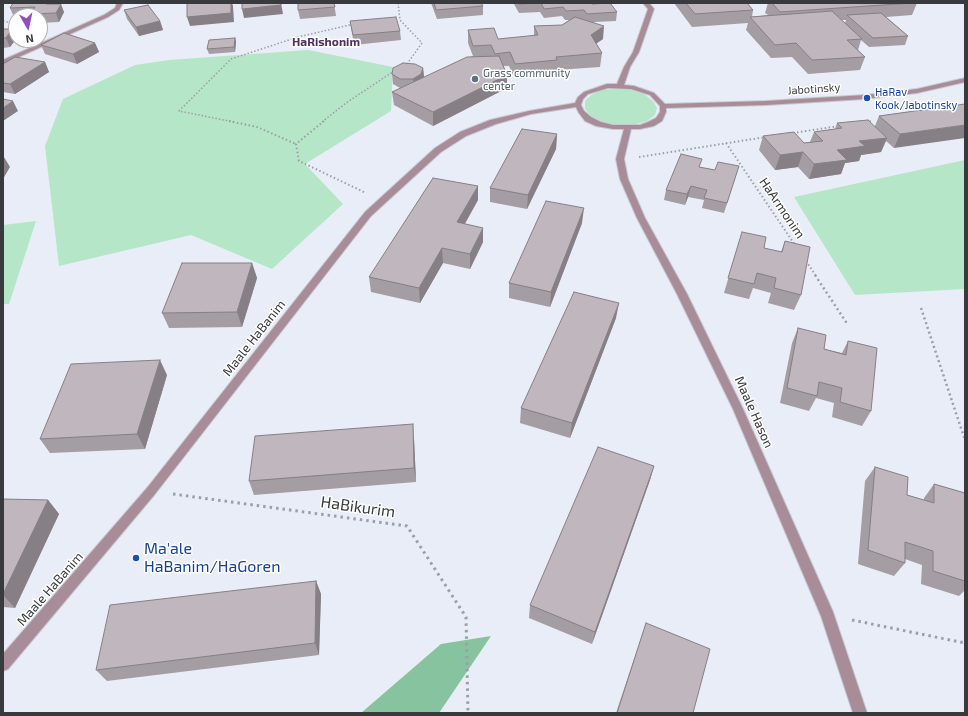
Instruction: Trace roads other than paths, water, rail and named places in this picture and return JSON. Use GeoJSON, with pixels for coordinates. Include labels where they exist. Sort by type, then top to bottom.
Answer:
{"type":"FeatureCollection","features":[{"type":"Feature","properties":{"kind":"street"},"geometry":{"type":"LineString","coordinates":[[3,62],[106,16],[117,9],[120,3]]}},
{"type":"Feature","properties":{"kind":"street"},"geometry":{"type":"LineString","coordinates":[[620,86],[627,67],[636,52],[651,9],[646,3]]}},
{"type":"Feature","properties":{"kind":"street","name":"Jabotinsky"},"geometry":{"type":"LineString","coordinates":[[663,106],[766,103],[866,97],[917,90],[965,80]]}},
{"type":"Feature","properties":{"kind":"street"},"geometry":{"type":"LineString","coordinates":[[620,86],[643,90],[652,94],[663,106],[663,112],[659,118],[651,124],[628,128],[599,124],[584,115],[578,105],[580,98],[586,93],[601,87],[620,86]]}},
{"type":"Feature","properties":{"kind":"street","name":"Maale HaBanim"},"geometry":{"type":"LineString","coordinates":[[3,664],[151,491],[368,214],[438,150],[463,134],[493,122],[531,112],[578,105]]}},
{"type":"Feature","properties":{"kind":"street","name":"Maale Hason"},"geometry":{"type":"LineString","coordinates":[[628,128],[620,159],[624,179],[641,218],[682,294],[738,409],[828,616],[860,713]]}},
{"type":"Feature","properties":{"kind":"place","name":"Grass community center"},"geometry":{"type":"Point","coordinates":[475,79]}},
{"type":"Feature","properties":{"kind":"place","name":"HaRav Kook/Jabotinsky"},"geometry":{"type":"Point","coordinates":[867,98]}},
{"type":"Feature","properties":{"kind":"place","name":"Ma'ale HaBanim/HaGoren"},"geometry":{"type":"Point","coordinates":[136,558]}},
{"type":"Feature","properties":{"kind":"district","name":"HaRishonim"},"geometry":{"type":"Point","coordinates":[326,42]}}]}
